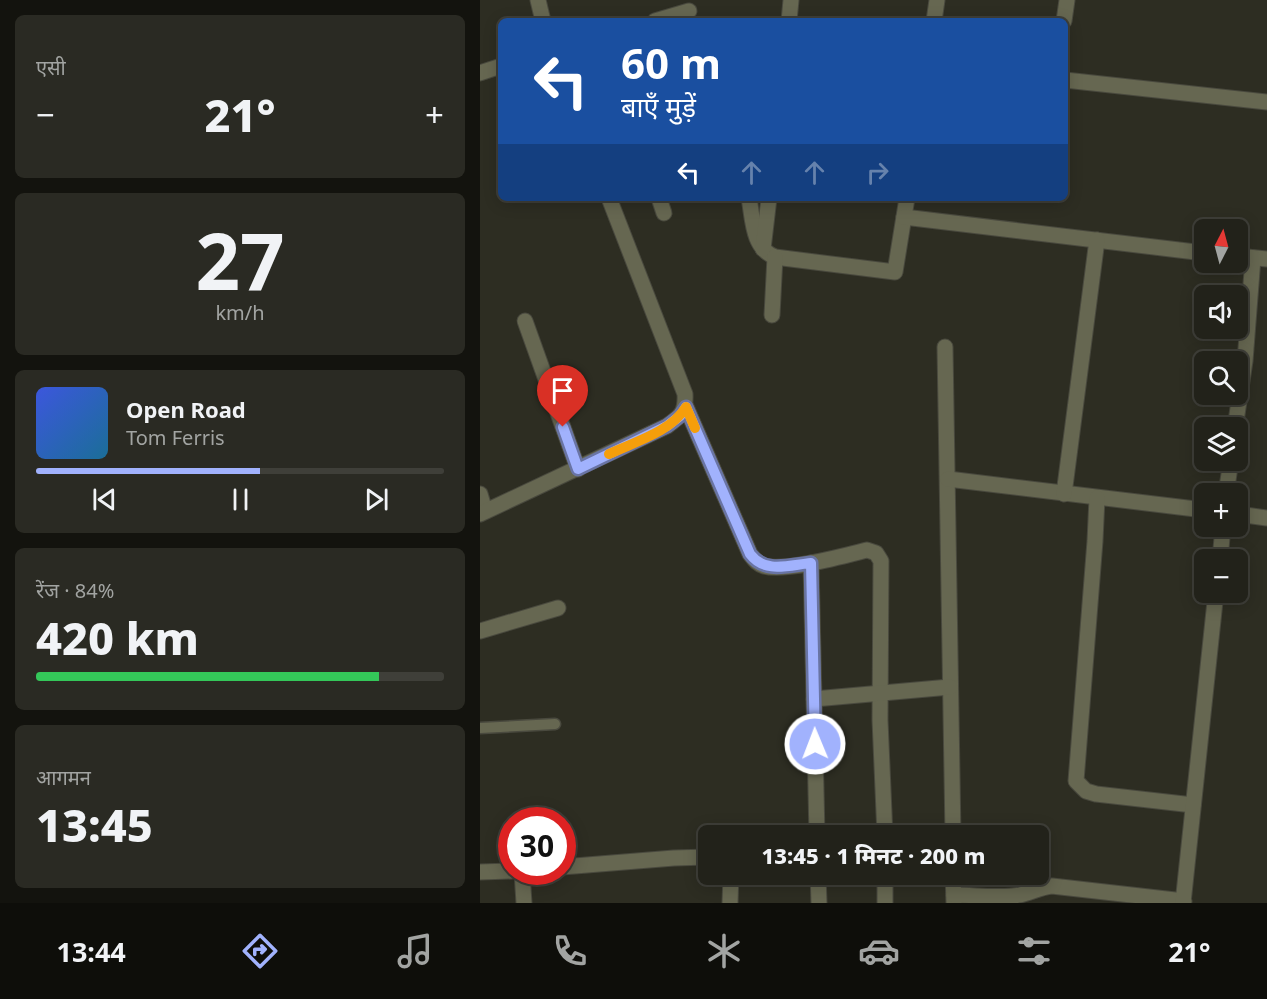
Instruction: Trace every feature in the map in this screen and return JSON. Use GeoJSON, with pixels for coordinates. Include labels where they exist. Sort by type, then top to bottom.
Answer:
{"type":"FeatureCollection","features":[{"type":"Feature","properties":{"kind":"street"},"geometry":{"type":"LineString","coordinates":[[538,0],[542,18]]}},
{"type":"Feature","properties":{"kind":"street"},"geometry":{"type":"LineString","coordinates":[[789,18],[791,0]]}},
{"type":"Feature","properties":{"kind":"street"},"geometry":{"type":"LineString","coordinates":[[934,18],[937,0]]}},
{"type":"Feature","properties":{"kind":"street"},"geometry":{"type":"LineString","coordinates":[[1064,18],[1066,0]]}},
{"type":"Feature","properties":{"kind":"street"},"geometry":{"type":"LineString","coordinates":[[665,18],[688,11]]}},
{"type":"Feature","properties":{"kind":"street"},"geometry":{"type":"LineString","coordinates":[[480,72],[498,67]]}},
{"type":"Feature","properties":{"kind":"street"},"geometry":{"type":"LineString","coordinates":[[1068,80],[1267,102]]}},
{"type":"Feature","properties":{"kind":"street"},"geometry":{"type":"LineString","coordinates":[[610,201],[685,394],[686,407],[756,563],[772,567],[811,563],[867,550],[872,551],[880,561],[880,694],[885,825]]}},
{"type":"Feature","properties":{"kind":"street"},"geometry":{"type":"LineString","coordinates":[[750,201],[757,241],[769,254],[895,272],[907,201]]}},
{"type":"Feature","properties":{"kind":"street"},"geometry":{"type":"LineString","coordinates":[[769,201],[772,315]]}},
{"type":"Feature","properties":{"kind":"street"},"geometry":{"type":"LineString","coordinates":[[904,217],[1194,252]]}},
{"type":"Feature","properties":{"kind":"street"},"geometry":{"type":"LineString","coordinates":[[1064,494],[1097,240]]}},
{"type":"Feature","properties":{"kind":"street"},"geometry":{"type":"LineString","coordinates":[[1237,417],[1245,361],[1252,258]]}},
{"type":"Feature","properties":{"kind":"street"},"geometry":{"type":"LineString","coordinates":[[525,321],[578,469]]}},
{"type":"Feature","properties":{"kind":"street"},"geometry":{"type":"LineString","coordinates":[[945,347],[953,825]]}},
{"type":"Feature","properties":{"kind":"street"},"geometry":{"type":"LineString","coordinates":[[480,494],[483,513],[667,426],[680,416],[686,407]]}},
{"type":"Feature","properties":{"kind":"street"},"geometry":{"type":"LineString","coordinates":[[948,479],[1194,509]]}},
{"type":"Feature","properties":{"kind":"street"},"geometry":{"type":"LineString","coordinates":[[1096,498],[1095,541],[1076,782],[1086,791],[1095,794],[1193,805]]}},
{"type":"Feature","properties":{"kind":"street"},"geometry":{"type":"LineString","coordinates":[[1248,515],[1267,518]]}},
{"type":"Feature","properties":{"kind":"street"},"geometry":{"type":"LineString","coordinates":[[811,563],[817,825]]}},
{"type":"Feature","properties":{"kind":"street"},"geometry":{"type":"LineString","coordinates":[[954,899],[1008,896],[1052,886],[1184,902],[1215,603]]}},
{"type":"Feature","properties":{"kind":"street"},"geometry":{"type":"LineString","coordinates":[[480,631],[558,608]]}},
{"type":"Feature","properties":{"kind":"street"},"geometry":{"type":"LineString","coordinates":[[814,699],[950,687]]}},
{"type":"Feature","properties":{"kind":"street"},"geometry":{"type":"LineString","coordinates":[[576,866],[698,857]]}},
{"type":"Feature","properties":{"kind":"street"},"geometry":{"type":"LineString","coordinates":[[480,872],[498,871]]}},
{"type":"Feature","properties":{"kind":"street"},"geometry":{"type":"LineString","coordinates":[[523,885],[524,903]]}},
{"type":"Feature","properties":{"kind":"street"},"geometry":{"type":"LineString","coordinates":[[730,903],[731,885]]}},
{"type":"Feature","properties":{"kind":"street"},"geometry":{"type":"LineString","coordinates":[[818,885],[819,903]]}},
{"type":"Feature","properties":{"kind":"street"},"geometry":{"type":"LineString","coordinates":[[885,885],[885,903]]}},
{"type":"Feature","properties":{"kind":"lane"},"geometry":{"type":"LineString","coordinates":[[480,728],[555,724]]}},
{"type":"Feature","properties":{"kind":"slow traffic"},"geometry":{"type":"LineString","coordinates":[[609,454],[667,426],[680,416],[686,407],[695,428]]}},
{"type":"Feature","properties":{"kind":"route"},"geometry":{"type":"LineString","coordinates":[[563,427],[578,469],[667,426],[680,416],[686,407],[756,563],[772,567],[811,563],[815,744]]}}]}
